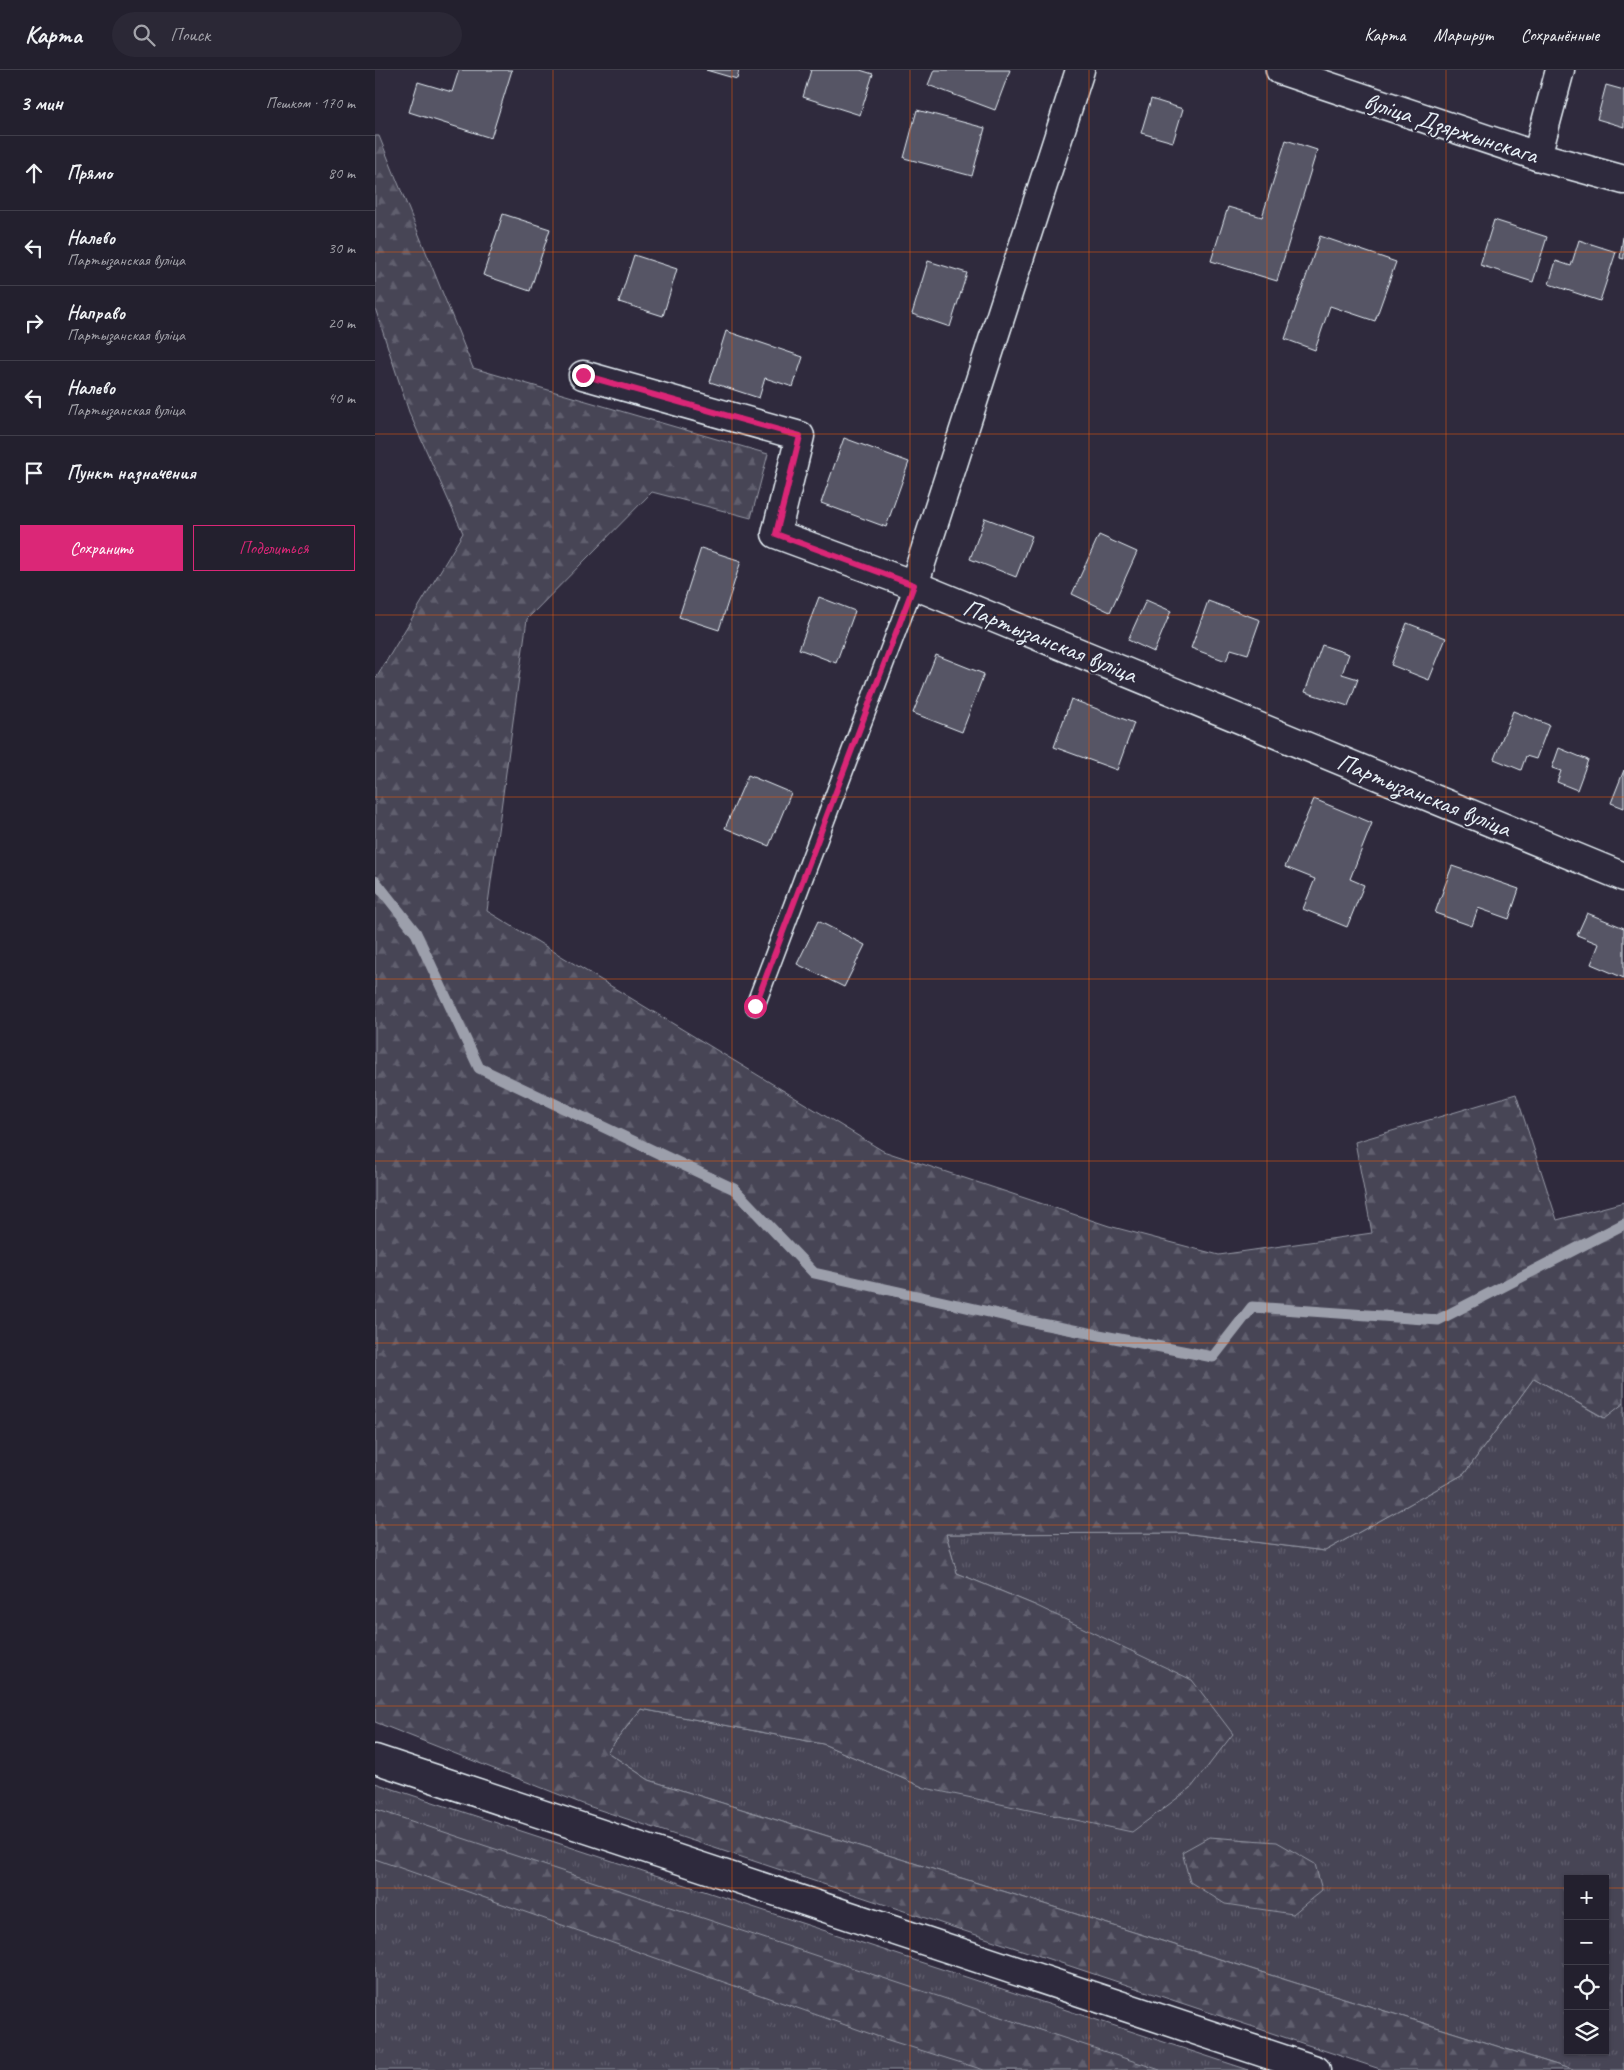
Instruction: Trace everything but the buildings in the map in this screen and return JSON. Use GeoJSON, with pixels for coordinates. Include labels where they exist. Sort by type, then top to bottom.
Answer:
{"type":"FeatureCollection","features":[{"type":"Feature","properties":{"kind":"street"},"geometry":{"type":"LineString","coordinates":[[914,585],[1080,70]]}},
{"type":"Feature","properties":{"kind":"street","name":"вуліца Дзяржынскага"},"geometry":{"type":"LineString","coordinates":[[1280,70],[1537,156],[1624,180]]}},
{"type":"Feature","properties":{"kind":"street"},"geometry":{"type":"LineString","coordinates":[[1537,156],[1560,70]]}},
{"type":"Feature","properties":{"kind":"street","name":"Партызанская вуліца"},"geometry":{"type":"LineString","coordinates":[[583,375],[800,436],[776,534],[914,585],[1624,877]]}},
{"type":"Feature","properties":{"kind":"street"},"geometry":{"type":"LineString","coordinates":[[375,1759],[1316,2070]]}},
{"type":"Feature","properties":{"kind":"lane"},"geometry":{"type":"LineString","coordinates":[[755,1006],[914,585]]}},
{"type":"Feature","properties":{"kind":"green space"},"geometry":{"type":"Polygon","coordinates":[[[375,136],[379,136],[473,368],[768,454],[751,518],[652,492],[527,619],[487,911],[883,1151],[1109,1226],[1219,1255],[1372,1233],[1355,1142],[1516,1094],[1557,1220],[1624,1202],[1624,1403],[1605,1418],[1534,1378],[1464,1474],[1325,1551],[1183,1533],[946,1534],[957,1573],[1037,1606],[1192,1680],[1233,1734],[1191,1788],[1132,1832],[925,1788],[823,1744],[641,1709],[607,1752],[649,1780],[1573,2070],[1383,2070],[588,1806],[375,1722],[375,680],[463,533],[409,412],[375,308],[375,136]]]}},
{"type":"Feature","properties":{"kind":"green space"},"geometry":{"type":"Polygon","coordinates":[[[1534,1378],[1604,1418],[1624,1403],[1624,2070],[1573,2070],[649,1780],[607,1752],[641,1709],[823,1744],[925,1788],[1037,1606],[957,1573],[946,1534],[1183,1533],[1325,1551],[1464,1474],[1534,1378]]]}},
{"type":"Feature","properties":{"kind":"green space"},"geometry":{"type":"Polygon","coordinates":[[[375,1783],[1249,2070],[375,2070],[375,1783]]]}},
{"type":"Feature","properties":{"kind":"green space"},"geometry":{"type":"Polygon","coordinates":[[[375,1809],[1160,2070],[984,2070],[885,2039],[375,1859],[375,1809]]]}},
{"type":"Feature","properties":{"kind":"green space"},"geometry":{"type":"Polygon","coordinates":[[[1209,1837],[1277,1842],[1315,1864],[1322,1890],[1293,1914],[1225,1904],[1190,1882],[1182,1852],[1209,1837]]]}},
{"type":"Feature","properties":{"kind":"waterway"},"geometry":{"type":"LineString","coordinates":[[375,881],[416,933],[479,1068],[734,1189],[814,1273],[1042,1324],[1213,1357],[1252,1307],[1438,1320],[1624,1224]]}},
{"type":"Feature","properties":{"kind":"route"},"geometry":{"type":"LineString","coordinates":[[583,375],[800,436],[776,534],[914,585],[755,1006]]}}]}
